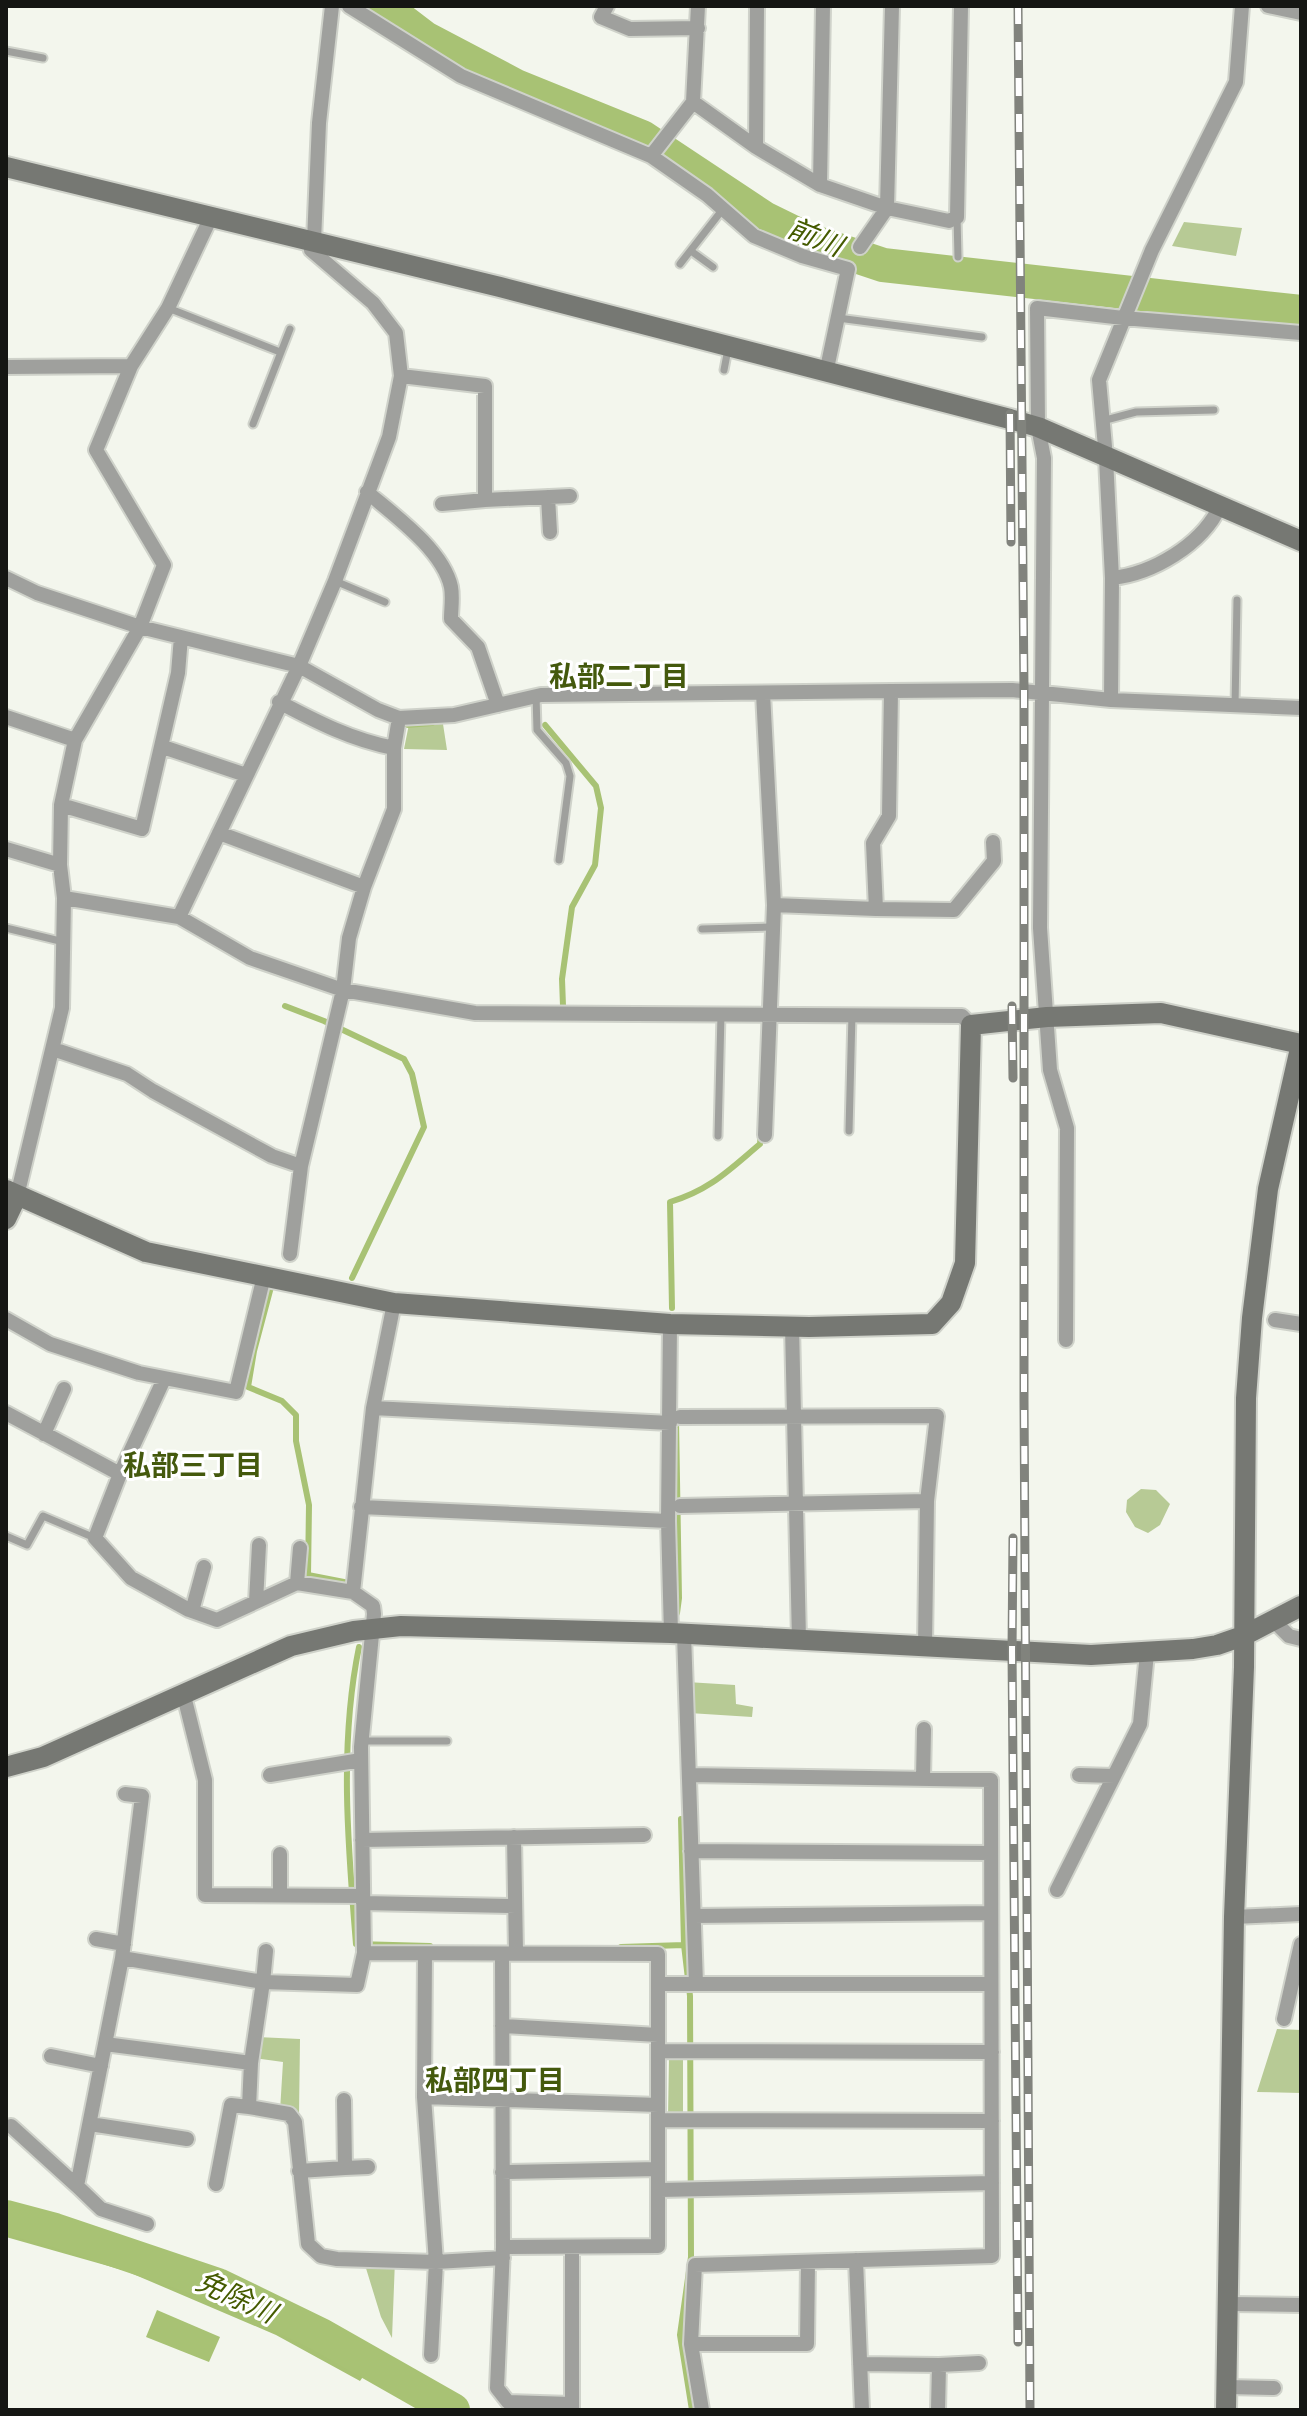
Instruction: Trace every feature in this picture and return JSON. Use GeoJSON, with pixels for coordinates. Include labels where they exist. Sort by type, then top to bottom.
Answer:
{"type":"FeatureCollection","features":[{"type":"Feature","properties":{"kind":"street"},"geometry":{"type":"LineString","coordinates":[[179,917],[279,702],[299,666],[335,581],[389,437],[401,376],[396,333],[373,303],[311,250],[314,241],[319,123],[332,6]]}},
{"type":"Feature","properties":{"kind":"street"},"geometry":{"type":"LineString","coordinates":[[349,6],[461,76],[651,156],[754,236],[802,256],[848,269],[826,373]]}},
{"type":"Feature","properties":{"kind":"street"},"geometry":{"type":"LineString","coordinates":[[607,6],[601,17],[630,29],[698,28]]}},
{"type":"Feature","properties":{"kind":"street"},"geometry":{"type":"LineString","coordinates":[[651,156],[693,102],[698,6]]}},
{"type":"Feature","properties":{"kind":"street"},"geometry":{"type":"LineString","coordinates":[[756,147],[757,6]]}},
{"type":"Feature","properties":{"kind":"street"},"geometry":{"type":"LineString","coordinates":[[820,185],[823,6]]}},
{"type":"Feature","properties":{"kind":"street"},"geometry":{"type":"LineString","coordinates":[[860,247],[887,208],[892,6]]}},
{"type":"Feature","properties":{"kind":"street"},"geometry":{"type":"LineString","coordinates":[[693,102],[756,147],[820,185],[887,208],[949,221],[957,217],[961,6]]}},
{"type":"Feature","properties":{"kind":"street"},"geometry":{"type":"LineString","coordinates":[[1111,700],[1112,578],[1099,380],[1136,288],[1236,82],[1242,6]]}},
{"type":"Feature","properties":{"kind":"street"},"geometry":{"type":"LineString","coordinates":[[1268,6],[1301,13]]}},
{"type":"Feature","properties":{"kind":"street"},"geometry":{"type":"LineString","coordinates":[[6,167],[314,241],[1038,427],[1301,541]]}},
{"type":"Feature","properties":{"kind":"street"},"geometry":{"type":"LineString","coordinates":[[6,1219],[62,1008],[64,898],[60,865],[61,805],[75,740],[140,627],[164,565],[96,450],[131,366],[168,308],[211,217]]}},
{"type":"Feature","properties":{"kind":"street"},"geometry":{"type":"LineString","coordinates":[[1066,1340],[1067,1128],[1050,1070],[1040,928],[1044,458],[1038,427],[1037,308],[1301,333]]}},
{"type":"Feature","properties":{"kind":"street"},"geometry":{"type":"LineString","coordinates":[[6,367],[131,366]]}},
{"type":"Feature","properties":{"kind":"street"},"geometry":{"type":"LineString","coordinates":[[401,376],[485,386],[485,500]]}},
{"type":"Feature","properties":{"kind":"street"},"geometry":{"type":"LineString","coordinates":[[367,492],[401,521],[445,568],[452,589],[451,619],[478,647],[498,705]]}},
{"type":"Feature","properties":{"kind":"street"},"geometry":{"type":"LineString","coordinates":[[442,504],[570,496]]}},
{"type":"Feature","properties":{"kind":"street"},"geometry":{"type":"LineString","coordinates":[[548,497],[550,532]]}},
{"type":"Feature","properties":{"kind":"street"},"geometry":{"type":"LineString","coordinates":[[1112,578],[1131,576],[1164,561],[1202,532],[1220,506]]}},
{"type":"Feature","properties":{"kind":"street"},"geometry":{"type":"LineString","coordinates":[[6,578],[37,593],[140,627],[299,666],[378,710],[399,718],[454,715],[536,695],[891,691],[1012,690],[1111,700],[1301,708]]}},
{"type":"Feature","properties":{"kind":"street"},"geometry":{"type":"LineString","coordinates":[[61,805],[142,829],[163,747],[178,673],[181,637]]}},
{"type":"Feature","properties":{"kind":"street"},"geometry":{"type":"LineString","coordinates":[[876,909],[873,843],[889,816],[891,691]]}},
{"type":"Feature","properties":{"kind":"street"},"geometry":{"type":"LineString","coordinates":[[763,693],[774,905],[765,1135]]}},
{"type":"Feature","properties":{"kind":"street"},"geometry":{"type":"LineString","coordinates":[[279,702],[327,727],[367,743],[394,748]]}},
{"type":"Feature","properties":{"kind":"street"},"geometry":{"type":"LineString","coordinates":[[6,717],[75,740]]}},
{"type":"Feature","properties":{"kind":"street"},"geometry":{"type":"LineString","coordinates":[[290,1254],[301,1166],[343,990],[349,938],[364,887],[394,809],[394,748],[399,718]]}},
{"type":"Feature","properties":{"kind":"street"},"geometry":{"type":"LineString","coordinates":[[163,747],[246,775]]}},
{"type":"Feature","properties":{"kind":"street"},"geometry":{"type":"LineString","coordinates":[[219,833],[364,887]]}},
{"type":"Feature","properties":{"kind":"street"},"geometry":{"type":"LineString","coordinates":[[774,905],[954,910],[994,861],[993,842]]}},
{"type":"Feature","properties":{"kind":"street"},"geometry":{"type":"LineString","coordinates":[[6,849],[60,865]]}},
{"type":"Feature","properties":{"kind":"street"},"geometry":{"type":"LineString","coordinates":[[11,1193],[146,1252],[394,1303],[670,1324],[803,1324],[857,1320],[932,1324],[951,1303],[965,1263],[971,1025],[962,1016],[475,1013],[343,990],[250,958],[179,917],[64,898]]}},
{"type":"Feature","properties":{"kind":"street"},"geometry":{"type":"LineString","coordinates":[[971,1025],[1047,1017],[1161,1013],[1301,1044],[1268,1189],[1252,1318],[1244,1467],[1244,1667],[1234,1917],[1226,2410]]}},
{"type":"Feature","properties":{"kind":"street"},"geometry":{"type":"LineString","coordinates":[[53,1049],[127,1074],[272,1156],[301,1166]]}},
{"type":"Feature","properties":{"kind":"street"},"geometry":{"type":"LineString","coordinates":[[6,1319],[50,1344],[164,1379],[236,1392],[264,1276]]}},
{"type":"Feature","properties":{"kind":"street"},"geometry":{"type":"LineString","coordinates":[[353,1592],[373,1408],[394,1303]]}},
{"type":"Feature","properties":{"kind":"street"},"geometry":{"type":"LineString","coordinates":[[1275,1320],[1301,1324]]}},
{"type":"Feature","properties":{"kind":"street"},"geometry":{"type":"LineString","coordinates":[[670,1324],[675,1420],[668,1521],[689,1775],[695,1984]]}},
{"type":"Feature","properties":{"kind":"street"},"geometry":{"type":"LineString","coordinates":[[799,1640],[794,1417],[803,1324]]}},
{"type":"Feature","properties":{"kind":"street"},"geometry":{"type":"LineString","coordinates":[[96,1939],[123,1951],[263,1982],[357,1985],[364,1952],[360,1760],[374,1629],[373,1606],[353,1592],[297,1583],[217,1620],[192,1611],[131,1578],[95,1538],[120,1474],[164,1379]]}},
{"type":"Feature","properties":{"kind":"street"},"geometry":{"type":"LineString","coordinates":[[44,1434],[64,1389]]}},
{"type":"Feature","properties":{"kind":"street"},"geometry":{"type":"LineString","coordinates":[[373,1408],[675,1420],[937,1416],[927,1501],[925,1646]]}},
{"type":"Feature","properties":{"kind":"street"},"geometry":{"type":"LineString","coordinates":[[6,1413],[120,1474]]}},
{"type":"Feature","properties":{"kind":"street"},"geometry":{"type":"LineString","coordinates":[[680,1506],[927,1501]]}},
{"type":"Feature","properties":{"kind":"street"},"geometry":{"type":"LineString","coordinates":[[361,1507],[668,1521]]}},
{"type":"Feature","properties":{"kind":"street"},"geometry":{"type":"LineString","coordinates":[[256,1602],[259,1545]]}},
{"type":"Feature","properties":{"kind":"street"},"geometry":{"type":"LineString","coordinates":[[297,1583],[300,1548]]}},
{"type":"Feature","properties":{"kind":"street"},"geometry":{"type":"LineString","coordinates":[[192,1611],[204,1567]]}},
{"type":"Feature","properties":{"kind":"street"},"geometry":{"type":"LineString","coordinates":[[6,1767],[43,1757],[291,1646],[374,1629],[401,1626],[677,1633],[1091,1655],[1205,1647],[1243,1636],[1301,1606]]}},
{"type":"Feature","properties":{"kind":"street"},"geometry":{"type":"LineString","coordinates":[[1274,1621],[1289,1636],[1301,1639]]}},
{"type":"Feature","properties":{"kind":"street"},"geometry":{"type":"LineString","coordinates":[[1057,1890],[1140,1724],[1147,1653]]}},
{"type":"Feature","properties":{"kind":"street"},"geometry":{"type":"LineString","coordinates":[[183,1692],[205,1780],[205,1895],[339,1896],[515,1906]]}},
{"type":"Feature","properties":{"kind":"street"},"geometry":{"type":"LineString","coordinates":[[923,1779],[924,1729]]}},
{"type":"Feature","properties":{"kind":"street"},"geometry":{"type":"LineString","coordinates":[[270,1775],[360,1760]]}},
{"type":"Feature","properties":{"kind":"street"},"geometry":{"type":"LineString","coordinates":[[689,1775],[991,1780],[992,2256],[695,2265],[691,2344],[702,2410]]}},
{"type":"Feature","properties":{"kind":"street"},"geometry":{"type":"LineString","coordinates":[[1079,1775],[1114,1776]]}},
{"type":"Feature","properties":{"kind":"street"},"geometry":{"type":"LineString","coordinates":[[77,2186],[123,1951],[142,1796],[125,1794]]}},
{"type":"Feature","properties":{"kind":"street"},"geometry":{"type":"LineString","coordinates":[[362,1840],[644,1835]]}},
{"type":"Feature","properties":{"kind":"street"},"geometry":{"type":"LineString","coordinates":[[514,1837],[515,1935],[502,2026],[503,2252],[497,2388],[508,2402],[572,2407],[572,2248]]}},
{"type":"Feature","properties":{"kind":"street"},"geometry":{"type":"LineString","coordinates":[[691,1851],[991,1853]]}},
{"type":"Feature","properties":{"kind":"street"},"geometry":{"type":"LineString","coordinates":[[280,1854],[280,1895]]}},
{"type":"Feature","properties":{"kind":"street"},"geometry":{"type":"LineString","coordinates":[[694,1916],[991,1913]]}},
{"type":"Feature","properties":{"kind":"street"},"geometry":{"type":"LineString","coordinates":[[1234,1917],[1301,1914]]}},
{"type":"Feature","properties":{"kind":"street"},"geometry":{"type":"LineString","coordinates":[[1284,2019],[1301,1944]]}},
{"type":"Feature","properties":{"kind":"street"},"geometry":{"type":"LineString","coordinates":[[249,2107],[251,2063],[266,1951]]}},
{"type":"Feature","properties":{"kind":"street"},"geometry":{"type":"LineString","coordinates":[[216,2184],[231,2105],[249,2107],[289,2114],[297,2130],[308,2244],[321,2256],[436,2262],[503,2252],[658,2246],[658,1954],[364,1952]]}},
{"type":"Feature","properties":{"kind":"street"},"geometry":{"type":"LineString","coordinates":[[425,1954],[424,2097],[436,2262],[431,2355]]}},
{"type":"Feature","properties":{"kind":"street"},"geometry":{"type":"LineString","coordinates":[[658,1984],[991,1984]]}},
{"type":"Feature","properties":{"kind":"street"},"geometry":{"type":"LineString","coordinates":[[502,2026],[658,2035]]}},
{"type":"Feature","properties":{"kind":"street"},"geometry":{"type":"LineString","coordinates":[[105,2044],[251,2063]]}},
{"type":"Feature","properties":{"kind":"street"},"geometry":{"type":"LineString","coordinates":[[658,2051],[992,2052]]}},
{"type":"Feature","properties":{"kind":"street"},"geometry":{"type":"LineString","coordinates":[[51,2056],[101,2066]]}},
{"type":"Feature","properties":{"kind":"street"},"geometry":{"type":"LineString","coordinates":[[424,2097],[501,2099],[658,2113],[683,2122],[992,2121]]}},
{"type":"Feature","properties":{"kind":"street"},"geometry":{"type":"LineString","coordinates":[[344,2100],[345,2168]]}},
{"type":"Feature","properties":{"kind":"street"},"geometry":{"type":"LineString","coordinates":[[90,2124],[187,2139]]}},
{"type":"Feature","properties":{"kind":"street"},"geometry":{"type":"LineString","coordinates":[[11,2126],[101,2209],[147,2224]]}},
{"type":"Feature","properties":{"kind":"street"},"geometry":{"type":"LineString","coordinates":[[299,2171],[368,2167]]}},
{"type":"Feature","properties":{"kind":"street"},"geometry":{"type":"LineString","coordinates":[[502,2172],[658,2169]]}},
{"type":"Feature","properties":{"kind":"street"},"geometry":{"type":"LineString","coordinates":[[660,2190],[992,2183]]}},
{"type":"Feature","properties":{"kind":"street"},"geometry":{"type":"LineString","coordinates":[[856,2260],[862,2410]]}},
{"type":"Feature","properties":{"kind":"street"},"geometry":{"type":"LineString","coordinates":[[691,2344],[807,2344],[808,2262]]}},
{"type":"Feature","properties":{"kind":"street"},"geometry":{"type":"LineString","coordinates":[[1229,2304],[1301,2305]]}},
{"type":"Feature","properties":{"kind":"street"},"geometry":{"type":"LineString","coordinates":[[860,2364],[979,2363]]}},
{"type":"Feature","properties":{"kind":"street"},"geometry":{"type":"LineString","coordinates":[[938,2410],[939,2365]]}},
{"type":"Feature","properties":{"kind":"street"},"geometry":{"type":"LineString","coordinates":[[1227,2387],[1274,2388]]}},
{"type":"Feature","properties":{"kind":"lane"},"geometry":{"type":"LineString","coordinates":[[6,51],[43,58]]}},
{"type":"Feature","properties":{"kind":"lane"},"geometry":{"type":"LineString","coordinates":[[680,264],[723,209]]}},
{"type":"Feature","properties":{"kind":"lane"},"geometry":{"type":"LineString","coordinates":[[957,217],[958,257]]}},
{"type":"Feature","properties":{"kind":"lane"},"geometry":{"type":"LineString","coordinates":[[691,251],[713,267]]}},
{"type":"Feature","properties":{"kind":"lane"},"geometry":{"type":"LineString","coordinates":[[168,308],[280,352]]}},
{"type":"Feature","properties":{"kind":"lane"},"geometry":{"type":"LineString","coordinates":[[837,318],[982,337]]}},
{"type":"Feature","properties":{"kind":"lane"},"geometry":{"type":"LineString","coordinates":[[253,424],[290,329]]}},
{"type":"Feature","properties":{"kind":"lane"},"geometry":{"type":"LineString","coordinates":[[724,370],[728,347]]}},
{"type":"Feature","properties":{"kind":"lane"},"geometry":{"type":"LineString","coordinates":[[1102,421],[1136,412],[1214,410]]}},
{"type":"Feature","properties":{"kind":"lane"},"geometry":{"type":"LineString","coordinates":[[335,581],[385,602]]}},
{"type":"Feature","properties":{"kind":"lane"},"geometry":{"type":"LineString","coordinates":[[1235,706],[1237,600]]}},
{"type":"Feature","properties":{"kind":"lane"},"geometry":{"type":"LineString","coordinates":[[536,695],[537,730],[566,763],[570,776],[559,860]]}},
{"type":"Feature","properties":{"kind":"lane"},"geometry":{"type":"LineString","coordinates":[[702,929],[771,927]]}},
{"type":"Feature","properties":{"kind":"lane"},"geometry":{"type":"LineString","coordinates":[[6,928],[64,942]]}},
{"type":"Feature","properties":{"kind":"lane"},"geometry":{"type":"LineString","coordinates":[[718,1136],[721,1013]]}},
{"type":"Feature","properties":{"kind":"lane"},"geometry":{"type":"LineString","coordinates":[[849,1131],[852,1014]]}},
{"type":"Feature","properties":{"kind":"lane"},"geometry":{"type":"LineString","coordinates":[[6,1536],[27,1545],[43,1516],[95,1538]]}},
{"type":"Feature","properties":{"kind":"lane"},"geometry":{"type":"LineString","coordinates":[[361,1741],[447,1741]]}},
{"type":"Feature","properties":{"kind":"shaded area"},"geometry":{"type":"Polygon","coordinates":[[[1184,222],[1242,228],[1236,256],[1172,246],[1184,222]]]}},
{"type":"Feature","properties":{"kind":"shaded area"},"geometry":{"type":"Polygon","coordinates":[[[409,724],[443,724],[447,750],[404,749],[409,724]]]}},
{"type":"Feature","properties":{"kind":"shaded area"},"geometry":{"type":"Polygon","coordinates":[[[1141,1489],[1156,1490],[1170,1504],[1160,1525],[1148,1533],[1135,1527],[1126,1512],[1127,1500],[1141,1489]]]}},
{"type":"Feature","properties":{"kind":"shaded area"},"geometry":{"type":"Polygon","coordinates":[[[687,1682],[735,1685],[736,1704],[753,1707],[752,1717],[689,1713],[687,1682]]]}},
{"type":"Feature","properties":{"kind":"shaded area"},"geometry":{"type":"Polygon","coordinates":[[[1277,2029],[1301,2030],[1301,2093],[1257,2092],[1277,2029]]]}},
{"type":"Feature","properties":{"kind":"shaded area"},"geometry":{"type":"Polygon","coordinates":[[[257,2037],[300,2039],[299,2115],[280,2111],[283,2062],[254,2058],[257,2037]]]}},
{"type":"Feature","properties":{"kind":"shaded area"},"geometry":{"type":"Polygon","coordinates":[[[669,2057],[683,2057],[683,2118],[668,2117],[669,2057]]]}},
{"type":"Feature","properties":{"kind":"shaded area"},"geometry":{"type":"Polygon","coordinates":[[[6,2221],[138,2261],[236,2297],[369,2368],[360,2381],[276,2335],[126,2271],[6,2237],[6,2221]]]}},
{"type":"Feature","properties":{"kind":"shaded area"},"geometry":{"type":"Polygon","coordinates":[[[395,2260],[392,2338],[381,2317],[365,2265],[395,2260]]]}},
{"type":"Feature","properties":{"kind":"shaded area"},"geometry":{"type":"Polygon","coordinates":[[[157,2310],[220,2337],[209,2362],[146,2337],[157,2310]]]}},
{"type":"Feature","properties":{"kind":"waterway","name":"前川"},"geometry":{"type":"LineString","coordinates":[[383,6],[425,38],[516,86],[642,137],[764,218],[811,241],[883,265],[1301,312]]}},
{"type":"Feature","properties":{"kind":"waterway"},"geometry":{"type":"LineString","coordinates":[[406,725],[432,723]]}},
{"type":"Feature","properties":{"kind":"waterway"},"geometry":{"type":"LineString","coordinates":[[545,725],[596,786],[601,808],[595,865],[572,907],[562,979],[563,1006]]}},
{"type":"Feature","properties":{"kind":"waterway"},"geometry":{"type":"LineString","coordinates":[[285,1006],[404,1059],[412,1074],[424,1127],[352,1278]]}},
{"type":"Feature","properties":{"kind":"waterway"},"geometry":{"type":"LineString","coordinates":[[672,1308],[670,1202],[697,1192],[728,1171],[760,1144],[761,1132]]}},
{"type":"Feature","properties":{"kind":"waterway"},"geometry":{"type":"LineString","coordinates":[[271,1287],[248,1387],[282,1401],[296,1415],[296,1441],[309,1505],[308,1575],[349,1583]]}},
{"type":"Feature","properties":{"kind":"waterway"},"geometry":{"type":"LineString","coordinates":[[676,1420],[677,1613]]}},
{"type":"Feature","properties":{"kind":"waterway"},"geometry":{"type":"LineString","coordinates":[[359,1647],[347,1758],[348,1833],[356,1944],[430,1946]]}},
{"type":"Feature","properties":{"kind":"waterway"},"geometry":{"type":"LineString","coordinates":[[681,1819],[684,1945],[690,1996],[691,2257],[680,2335],[692,2410]]}},
{"type":"Feature","properties":{"kind":"waterway"},"geometry":{"type":"LineString","coordinates":[[621,1947],[684,1945]]}},
{"type":"Feature","properties":{"kind":"waterway","name":"免除川"},"geometry":{"type":"LineString","coordinates":[[6,2217],[55,2230],[218,2285],[321,2335],[453,2410]]}},
{"type":"Feature","properties":{"kind":"railway"},"geometry":{"type":"LineString","coordinates":[[1018,6],[1024,691],[1024,1400],[1030,2410]]}},
{"type":"Feature","properties":{"kind":"railway"},"geometry":{"type":"LineString","coordinates":[[1010,414],[1011,542]]}},
{"type":"Feature","properties":{"kind":"railway"},"geometry":{"type":"LineString","coordinates":[[1012,1006],[1013,1078]]}},
{"type":"Feature","properties":{"kind":"railway"},"geometry":{"type":"LineString","coordinates":[[1013,1538],[1018,2342]]}},
{"type":"Feature","properties":{"kind":"district","name":"私部二丁目"},"geometry":{"type":"Point","coordinates":[619,677]}},
{"type":"Feature","properties":{"kind":"district","name":"私部三丁目"},"geometry":{"type":"Point","coordinates":[193,1466]}},
{"type":"Feature","properties":{"kind":"district","name":"私部四丁目"},"geometry":{"type":"Point","coordinates":[495,2081]}}]}
